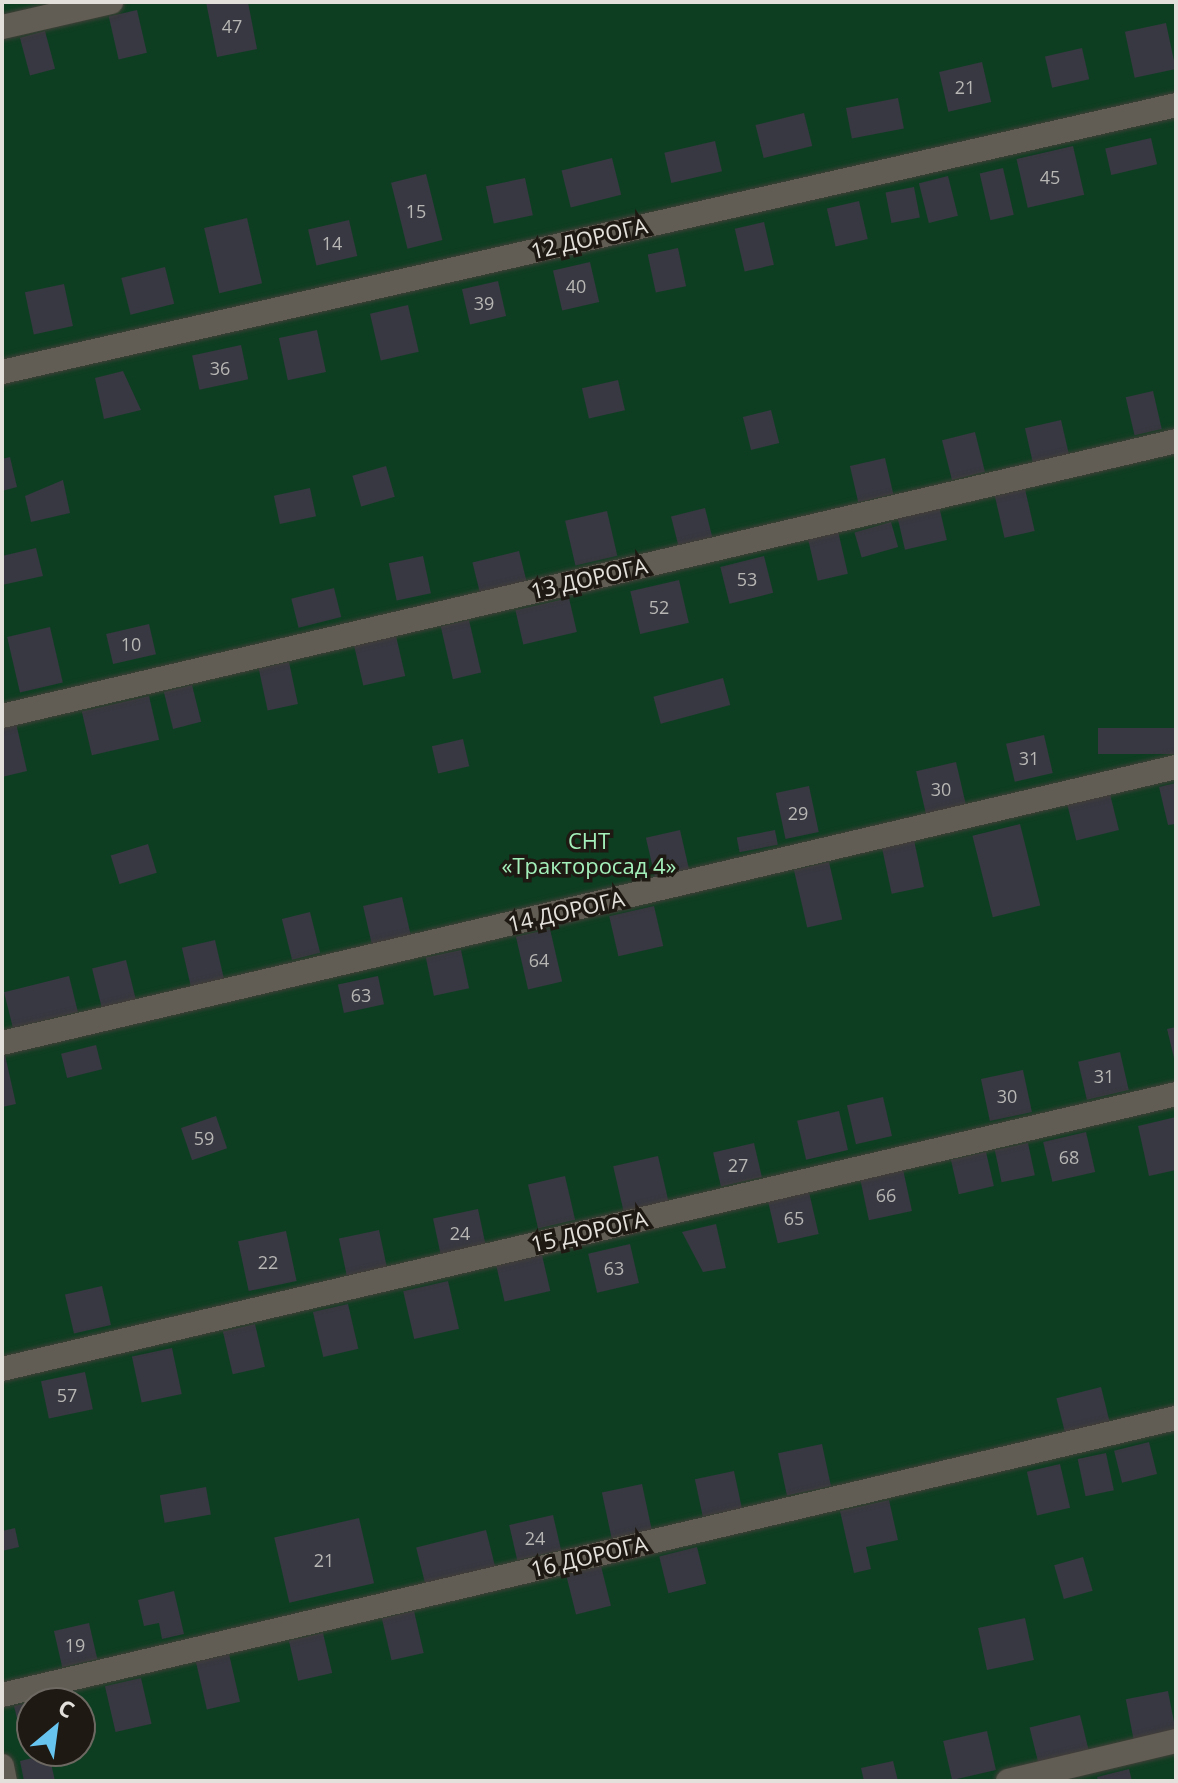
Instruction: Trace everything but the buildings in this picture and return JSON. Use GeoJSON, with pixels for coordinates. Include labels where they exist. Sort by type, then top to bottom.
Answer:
{"type":"FeatureCollection","features":[{"type":"Feature","properties":{"kind":"street"},"geometry":{"type":"LineString","coordinates":[[2,27],[111,2]]}},
{"type":"Feature","properties":{"kind":"street","name":"12 ДОРОГА"},"geometry":{"type":"LineString","coordinates":[[2,372],[1176,105]]}},
{"type":"Feature","properties":{"kind":"street","name":"13 ДОРОГА"},"geometry":{"type":"LineString","coordinates":[[2,716],[1176,441]]}},
{"type":"Feature","properties":{"kind":"street","name":"14 ДОРОГА"},"geometry":{"type":"LineString","coordinates":[[2,1043],[1176,767]]}},
{"type":"Feature","properties":{"kind":"street","name":"15 ДОРОГА"},"geometry":{"type":"LineString","coordinates":[[2,1369],[1176,1094]]}},
{"type":"Feature","properties":{"kind":"street","name":"16 ДОРОГА"},"geometry":{"type":"LineString","coordinates":[[2,1695],[1176,1418]]}},
{"type":"Feature","properties":{"kind":"street"},"geometry":{"type":"LineString","coordinates":[[1008,1781],[1176,1741]]}},
{"type":"Feature","properties":{"kind":"street"},"geometry":{"type":"LineString","coordinates":[[2,1766],[5,1781]]}},
{"type":"Feature","properties":{"kind":"green space","name":"СНТ «Тракторосад 4»"},"geometry":{"type":"Polygon","coordinates":[[[2,2],[1176,2],[1176,1781],[2,1781],[2,2]]]}}]}
